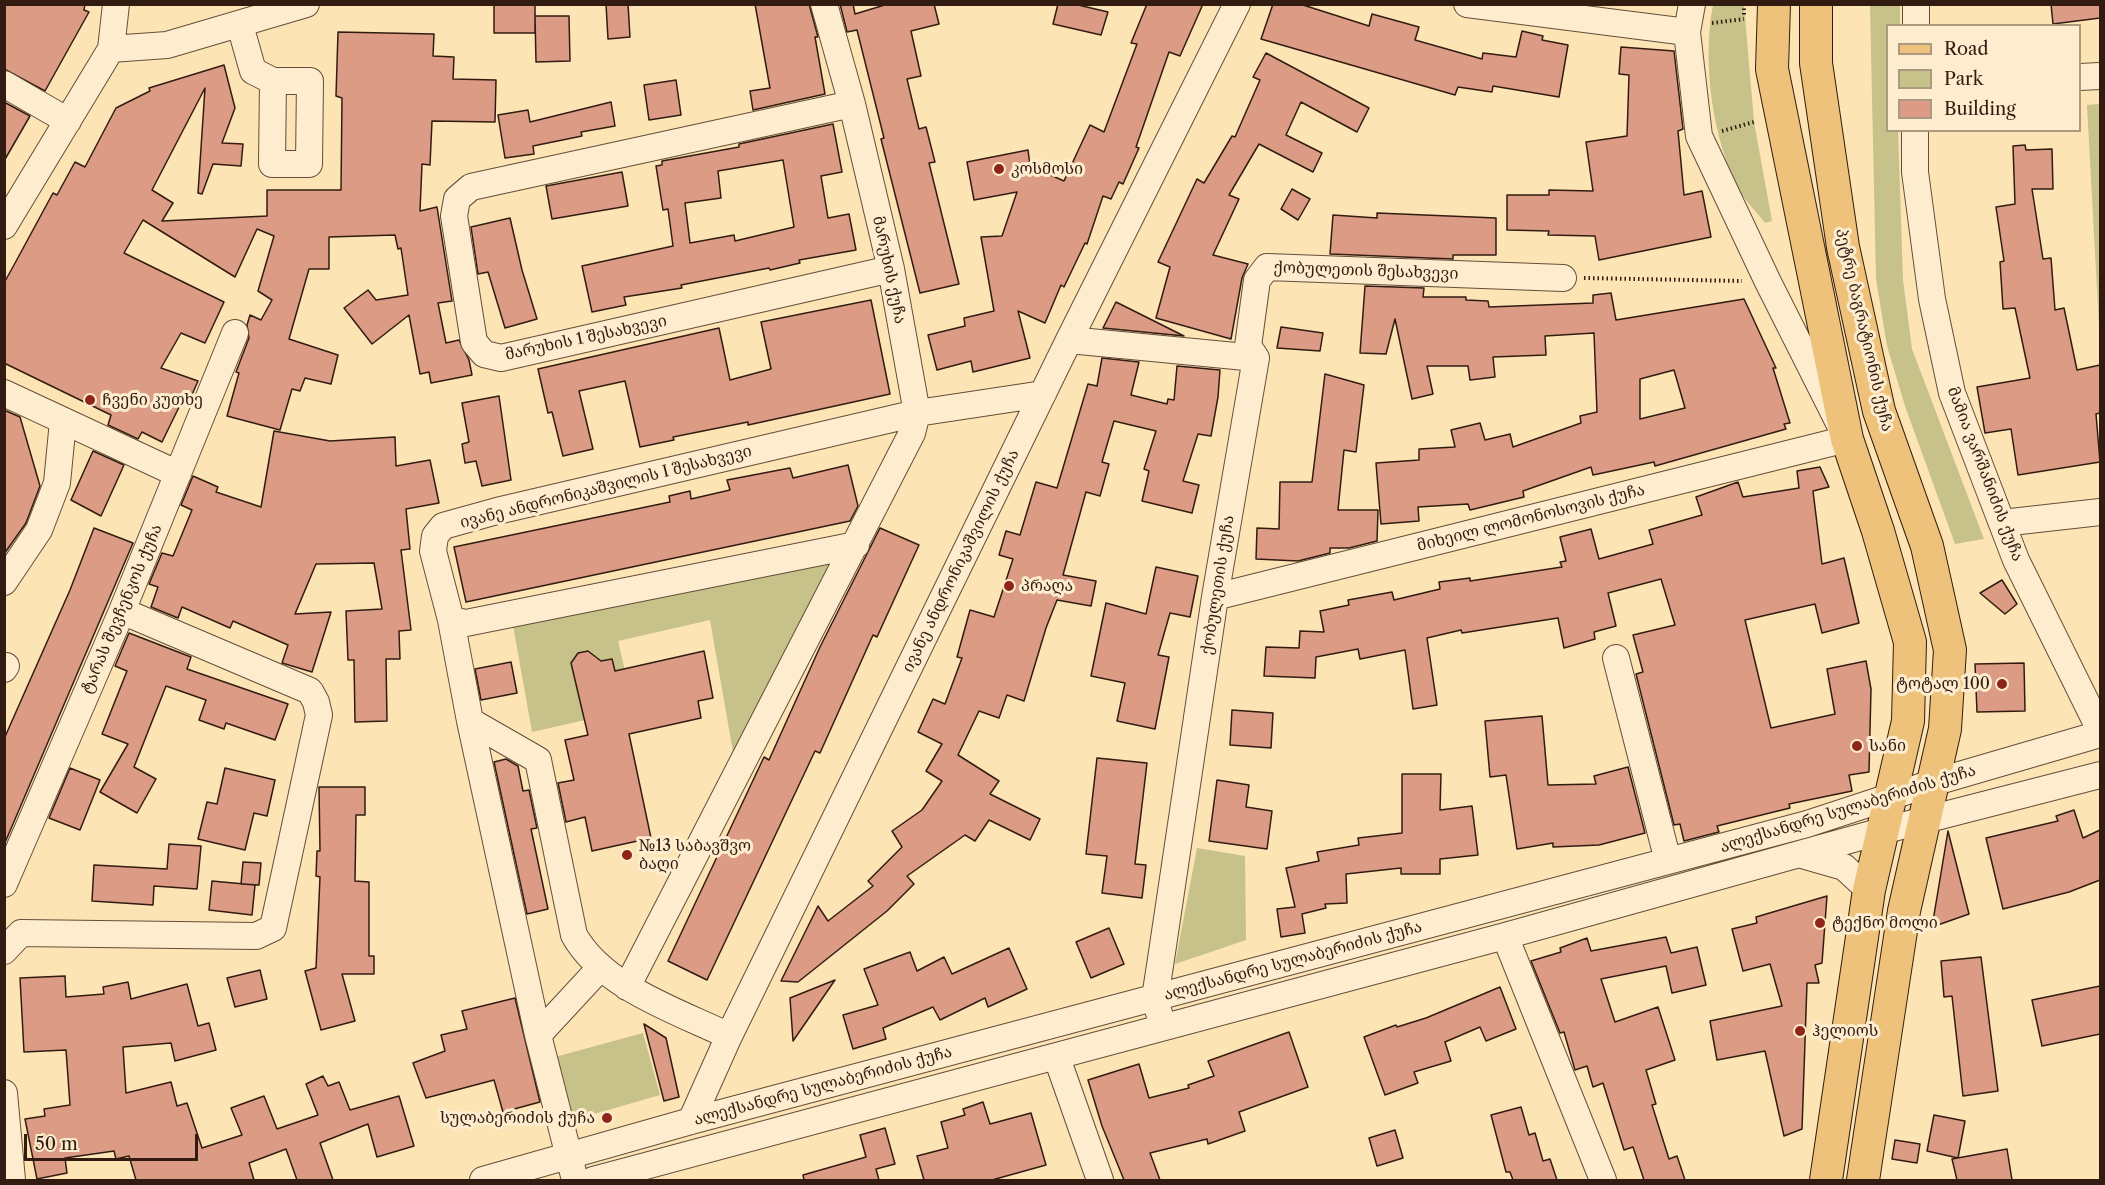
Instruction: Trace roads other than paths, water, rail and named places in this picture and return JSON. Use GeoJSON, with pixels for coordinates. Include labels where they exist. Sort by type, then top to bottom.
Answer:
{"type":"FeatureCollection","features":[{"type":"Feature","properties":{"kind":"main road"},"geometry":{"type":"LineString","coordinates":[[1774,4],[1772,69],[1847,439],[1878,531],[1910,642],[1908,721],[1869,890],[1826,1180]]}},
{"type":"Feature","properties":{"kind":"main road","name":"პეტრე ბაგრატიონის ქუჩა"},"geometry":{"type":"LineString","coordinates":[[1816,4],[1816,63],[1843,247],[1879,411],[1927,546],[1950,650],[1945,729],[1904,911],[1863,1180]]}},
{"type":"Feature","properties":{"kind":"street"},"geometry":{"type":"LineString","coordinates":[[4,226],[111,50],[116,4]]}},
{"type":"Feature","properties":{"kind":"street","name":"მარუხის ქუჩა"},"geometry":{"type":"LineString","coordinates":[[824,4],[852,104],[891,269],[917,413]]}},
{"type":"Feature","properties":{"kind":"street","name":"ივანე ანდრონიკაშვილის ქუჩა"},"geometry":{"type":"LineString","coordinates":[[691,1121],[729,1036],[1042,394],[1237,4]]}},
{"type":"Feature","properties":{"kind":"street"},"geometry":{"type":"LineString","coordinates":[[1467,4],[1698,28]]}},
{"type":"Feature","properties":{"kind":"street"},"geometry":{"type":"LineString","coordinates":[[1692,4],[1698,28],[1699,136],[1768,282],[1847,439]]}},
{"type":"Feature","properties":{"kind":"street"},"geometry":{"type":"LineString","coordinates":[[1916,4],[1916,24]]}},
{"type":"Feature","properties":{"kind":"street"},"geometry":{"type":"LineString","coordinates":[[111,50],[166,45],[240,25],[296,6]]}},
{"type":"Feature","properties":{"kind":"street"},"geometry":{"type":"LineString","coordinates":[[240,25],[253,71],[273,81]]}},
{"type":"Feature","properties":{"kind":"street"},"geometry":{"type":"LineString","coordinates":[[2081,77],[2100,76]]}},
{"type":"Feature","properties":{"kind":"street"},"geometry":{"type":"LineString","coordinates":[[4,84],[68,121]]}},
{"type":"Feature","properties":{"kind":"street","name":"მარუხის 1 შესახვევი"},"geometry":{"type":"LineString","coordinates":[[852,104],[471,187],[457,199],[454,216],[474,342],[484,354],[501,358],[891,269]]}},
{"type":"Feature","properties":{"kind":"street","name":"მამია ვარშანიძის ქუჩა"},"geometry":{"type":"LineString","coordinates":[[1915,132],[1915,172],[1930,287],[1952,393],[2016,560],[2100,732]]}},
{"type":"Feature","properties":{"kind":"street","name":"ქობულეთის შესახვევი"},"geometry":{"type":"LineString","coordinates":[[1256,358],[1248,346],[1257,280],[1267,267],[1563,278]]}},
{"type":"Feature","properties":{"kind":"street","name":"ტარას შევჩენკოს ქუჩა"},"geometry":{"type":"LineString","coordinates":[[4,884],[122,611],[235,333]]}},
{"type":"Feature","properties":{"kind":"street"},"geometry":{"type":"LineString","coordinates":[[1069,340],[1256,358]]}},
{"type":"Feature","properties":{"kind":"street","name":"ქობულეთის ქუჩა"},"geometry":{"type":"LineString","coordinates":[[1155,998],[1215,597],[1256,358]]}},
{"type":"Feature","properties":{"kind":"street"},"geometry":{"type":"LineString","coordinates":[[4,393],[178,474]]}},
{"type":"Feature","properties":{"kind":"street"},"geometry":{"type":"LineString","coordinates":[[627,987],[856,545],[912,433],[917,413],[1042,394]]}},
{"type":"Feature","properties":{"kind":"street","name":"ივანე ანდრონიკაშვილის I შესახვევი"},"geometry":{"type":"LineString","coordinates":[[451,620],[433,551],[435,536],[443,526],[508,508],[917,413]]}},
{"type":"Feature","properties":{"kind":"street"},"geometry":{"type":"LineString","coordinates":[[4,582],[39,530],[57,483],[63,421]]}},
{"type":"Feature","properties":{"kind":"street","name":"მიხეილ ლომონოსოვის ქუჩა"},"geometry":{"type":"LineString","coordinates":[[1215,597],[1847,439]]}},
{"type":"Feature","properties":{"kind":"street"},"geometry":{"type":"LineString","coordinates":[[2002,523],[2100,512]]}},
{"type":"Feature","properties":{"kind":"street"},"geometry":{"type":"LineString","coordinates":[[571,1169],[538,1035],[451,620],[466,623],[856,545]]}},
{"type":"Feature","properties":{"kind":"street"},"geometry":{"type":"LineString","coordinates":[[4,951],[21,933],[256,936],[273,928],[319,715],[316,702],[310,691],[122,611]]}},
{"type":"Feature","properties":{"kind":"street"},"geometry":{"type":"LineString","coordinates":[[1616,658],[1668,861]]}},
{"type":"Feature","properties":{"kind":"street"},"geometry":{"type":"LineString","coordinates":[[471,721],[538,760],[574,935],[584,951],[600,968],[627,987],[729,1036]]}},
{"type":"Feature","properties":{"kind":"street","name":"ალექსანდრე სულაბერიძის ქუჩა"},"geometry":{"type":"LineString","coordinates":[[483,1180],[571,1169],[691,1121],[1807,824],[2100,732]]}},
{"type":"Feature","properties":{"kind":"street","name":"ალექსანდრე სულაბერიძის ქუჩა"},"geometry":{"type":"LineString","coordinates":[[594,1180],[1164,1029],[1924,819],[2100,775]]}},
{"type":"Feature","properties":{"kind":"street"},"geometry":{"type":"LineString","coordinates":[[1798,854],[1845,867],[1869,890]]}},
{"type":"Feature","properties":{"kind":"street"},"geometry":{"type":"LineString","coordinates":[[1505,936],[1603,1180]]}},
{"type":"Feature","properties":{"kind":"street"},"geometry":{"type":"LineString","coordinates":[[538,1035],[600,968]]}},
{"type":"Feature","properties":{"kind":"street"},"geometry":{"type":"LineString","coordinates":[[1155,998],[1164,1029]]}},
{"type":"Feature","properties":{"kind":"street"},"geometry":{"type":"LineString","coordinates":[[1057,1058],[1100,1180]]}},
{"type":"Feature","properties":{"kind":"street"},"geometry":{"type":"LineString","coordinates":[[4,1093],[12,1180]]}},
{"type":"Feature","properties":{"kind":"place","name":"კოსმოსი"},"geometry":{"type":"Point","coordinates":[999,169]}},
{"type":"Feature","properties":{"kind":"place","name":"ჩვენი კუთხე"},"geometry":{"type":"Point","coordinates":[90,400]}},
{"type":"Feature","properties":{"kind":"place","name":"პრაღა"},"geometry":{"type":"Point","coordinates":[1009,586]}},
{"type":"Feature","properties":{"kind":"place","name":"ტოტალ 100"},"geometry":{"type":"Point","coordinates":[2002,684]}},
{"type":"Feature","properties":{"kind":"place","name":"სანი"},"geometry":{"type":"Point","coordinates":[1857,746]}},
{"type":"Feature","properties":{"kind":"place","name":"№13 საბავშვო ბაღი"},"geometry":{"type":"Point","coordinates":[627,855]}},
{"type":"Feature","properties":{"kind":"place","name":"ტექნო მოლი"},"geometry":{"type":"Point","coordinates":[1820,923]}},
{"type":"Feature","properties":{"kind":"place","name":"ჰელიოს"},"geometry":{"type":"Point","coordinates":[1800,1031]}},
{"type":"Feature","properties":{"kind":"place","name":"სულაბერიძის ქუჩა"},"geometry":{"type":"Point","coordinates":[607,1118]}}]}
